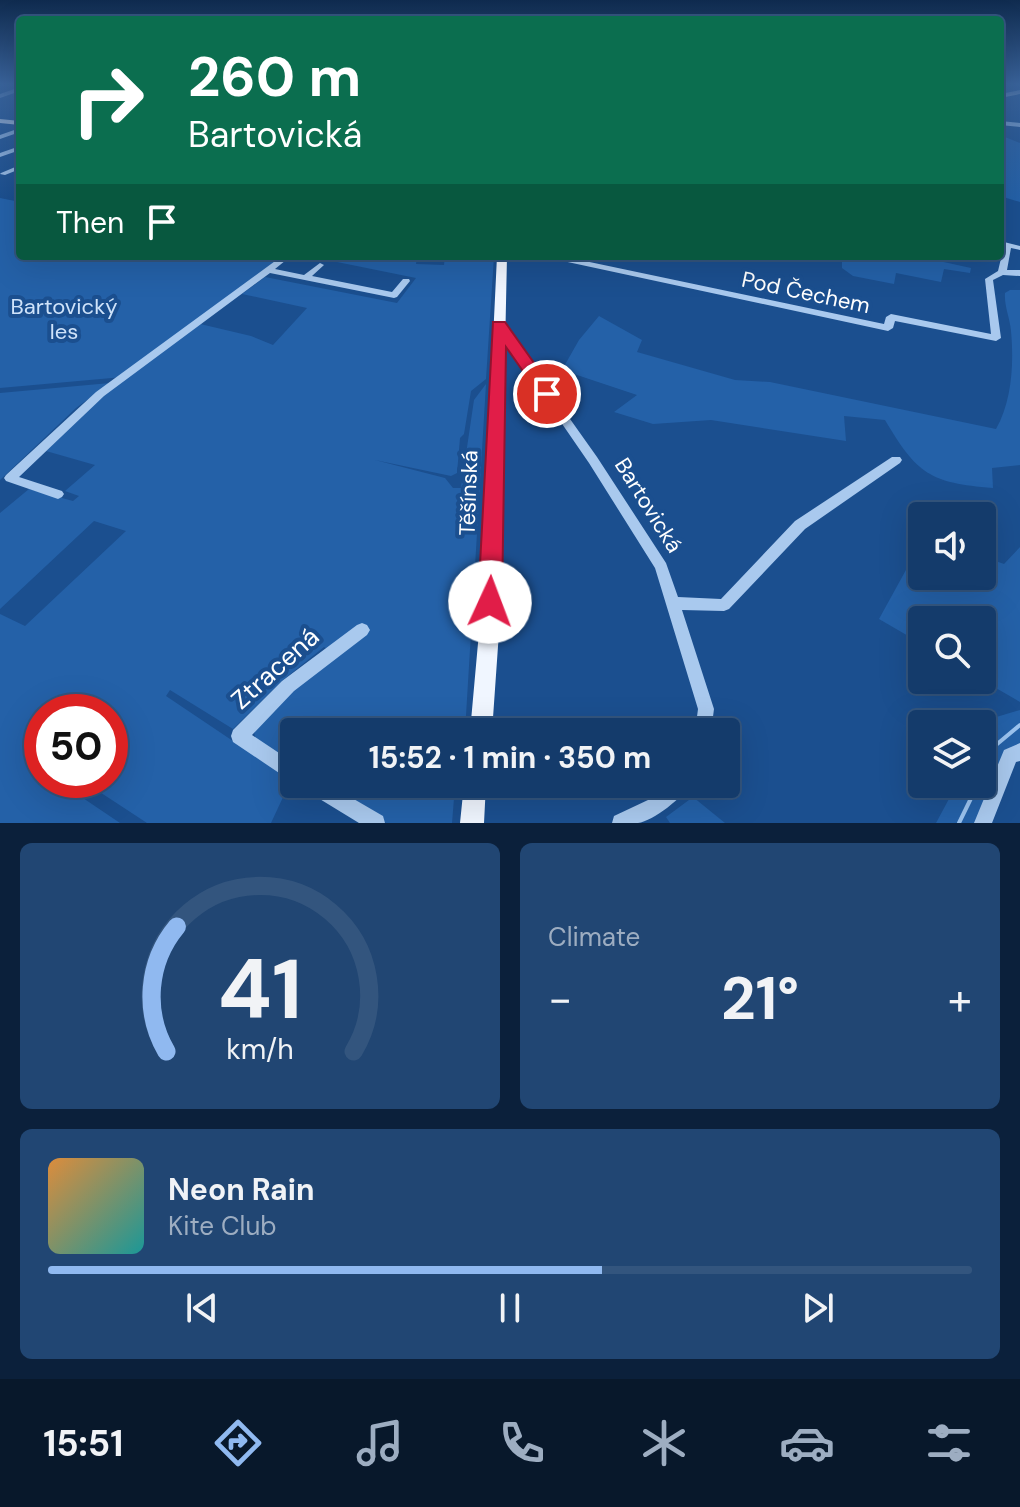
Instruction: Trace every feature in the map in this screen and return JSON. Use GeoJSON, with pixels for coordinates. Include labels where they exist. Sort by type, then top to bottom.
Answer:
{"type":"FeatureCollection","features":[{"type":"Feature","properties":{"kind":"main road","name":"Těšínská"},"geometry":{"type":"LineString","coordinates":[[482,718],[489,632],[502,260]]}},
{"type":"Feature","properties":{"kind":"main road"},"geometry":{"type":"LineString","coordinates":[[472,823],[474,798]]}},
{"type":"Feature","properties":{"kind":"street"},"geometry":{"type":"LineString","coordinates":[[3,174],[16,169]]}},
{"type":"Feature","properties":{"kind":"street"},"geometry":{"type":"LineString","coordinates":[[1004,244],[1020,248]]}},
{"type":"Feature","properties":{"kind":"street"},"geometry":{"type":"LineString","coordinates":[[58,494],[10,478],[91,401],[282,260]]}},
{"type":"Feature","properties":{"kind":"street","name":"Pod Čechem"},"geometry":{"type":"LineString","coordinates":[[568,260],[888,328],[891,317],[996,338],[989,279],[1002,272],[1003,260]]}},
{"type":"Feature","properties":{"kind":"street"},"geometry":{"type":"LineString","coordinates":[[305,278],[320,265]]}},
{"type":"Feature","properties":{"kind":"street"},"geometry":{"type":"LineString","coordinates":[[268,270],[394,295],[406,281]]}},
{"type":"Feature","properties":{"kind":"street"},"geometry":{"type":"LineString","coordinates":[[1002,272],[1020,273]]}},
{"type":"Feature","properties":{"kind":"street"},"geometry":{"type":"LineString","coordinates":[[334,283],[343,274]]}},
{"type":"Feature","properties":{"kind":"street"},"geometry":{"type":"LineString","coordinates":[[362,289],[371,279]]}},
{"type":"Feature","properties":{"kind":"street","name":"Bartovická"},"geometry":{"type":"LineString","coordinates":[[499,325],[654,556],[706,709],[705,718]]}},
{"type":"Feature","properties":{"kind":"street"},"geometry":{"type":"LineString","coordinates":[[672,603],[724,605],[800,525],[896,460]]}},
{"type":"Feature","properties":{"kind":"street","name":"Ztracená"},"geometry":{"type":"LineString","coordinates":[[280,764],[239,736],[288,686],[362,630]]}},
{"type":"Feature","properties":{"kind":"street"},"geometry":{"type":"LineString","coordinates":[[983,823],[1010,756],[1020,752]]}},
{"type":"Feature","properties":{"kind":"street"},"geometry":{"type":"LineString","coordinates":[[334,798],[376,823]]}},
{"type":"Feature","properties":{"kind":"street"},"geometry":{"type":"LineString","coordinates":[[621,823],[664,798]]}},
{"type":"Feature","properties":{"kind":"green space"},"geometry":{"type":"Polygon","coordinates":[[[1004,137],[1020,143],[1020,202],[1004,197],[1004,137]]]}},
{"type":"Feature","properties":{"kind":"green space","name":"Bartovický les"},"geometry":{"type":"Polygon","coordinates":[[[0,198],[16,201],[16,260],[282,260],[196,323],[251,336],[273,345],[307,308],[242,294],[265,277],[397,303],[416,278],[337,262],[417,260],[416,264],[444,265],[445,260],[494,260],[486,379],[471,391],[464,434],[460,438],[457,473],[451,476],[375,460],[445,478],[453,488],[461,488],[474,400],[486,384],[466,718],[280,718],[280,756],[256,741],[254,732],[263,717],[334,653],[324,647],[283,680],[233,729],[170,690],[166,696],[280,773],[280,798],[283,798],[271,823],[147,823],[109,798],[128,798],[128,694],[24,694],[24,798],[83,798],[120,823],[0,823],[0,614],[25,626],[126,531],[94,521],[0,609],[0,513],[29,489],[73,501],[79,496],[65,491],[95,465],[46,451],[123,377],[0,388],[0,198]]]}},
{"type":"Feature","properties":{"kind":"green space"},"geometry":{"type":"Polygon","coordinates":[[[842,260],[939,260],[971,268],[970,273],[944,269],[941,282],[896,273],[894,284],[853,276],[842,268],[842,260]]]}},
{"type":"Feature","properties":{"kind":"green space"},"geometry":{"type":"Polygon","coordinates":[[[1020,290],[1020,465],[992,468],[993,488],[954,483],[927,472],[907,453],[885,420],[844,416],[846,441],[711,420],[653,424],[614,412],[637,395],[562,370],[579,340],[599,316],[642,340],[637,352],[735,380],[770,382],[996,429],[1006,406],[1011,382],[1012,343],[1005,298],[1005,293],[1020,290]]]}},
{"type":"Feature","properties":{"kind":"green space"},"geometry":{"type":"Polygon","coordinates":[[[110,383],[76,408],[0,480],[0,393],[110,383]]]}},
{"type":"Feature","properties":{"kind":"green space"},"geometry":{"type":"Polygon","coordinates":[[[1020,547],[1020,702],[996,688],[996,606],[908,606],[908,636],[879,619],[908,566],[908,590],[996,590],[996,561],[1004,564],[1020,547]]]}},
{"type":"Feature","properties":{"kind":"green space"},"geometry":{"type":"Polygon","coordinates":[[[1020,710],[1020,748],[996,793],[996,717],[1020,710]]]}},
{"type":"Feature","properties":{"kind":"green space"},"geometry":{"type":"Polygon","coordinates":[[[346,798],[454,798],[452,823],[386,823],[346,798]]]}},
{"type":"Feature","properties":{"kind":"green space"},"geometry":{"type":"Polygon","coordinates":[[[694,798],[725,823],[670,823],[666,817],[694,798]]]}},
{"type":"Feature","properties":{"kind":"green space"},"geometry":{"type":"Polygon","coordinates":[[[949,798],[993,798],[980,823],[936,823],[949,798]]]}},
{"type":"Feature","properties":{"kind":"waterway"},"geometry":{"type":"LineString","coordinates":[[996,745],[1020,725]]}},
{"type":"Feature","properties":{"kind":"waterway"},"geometry":{"type":"LineString","coordinates":[[959,823],[971,798]]}},
{"type":"Feature","properties":{"kind":"route"},"geometry":{"type":"LineString","coordinates":[[490,602],[499,325],[547,394]]}}]}
